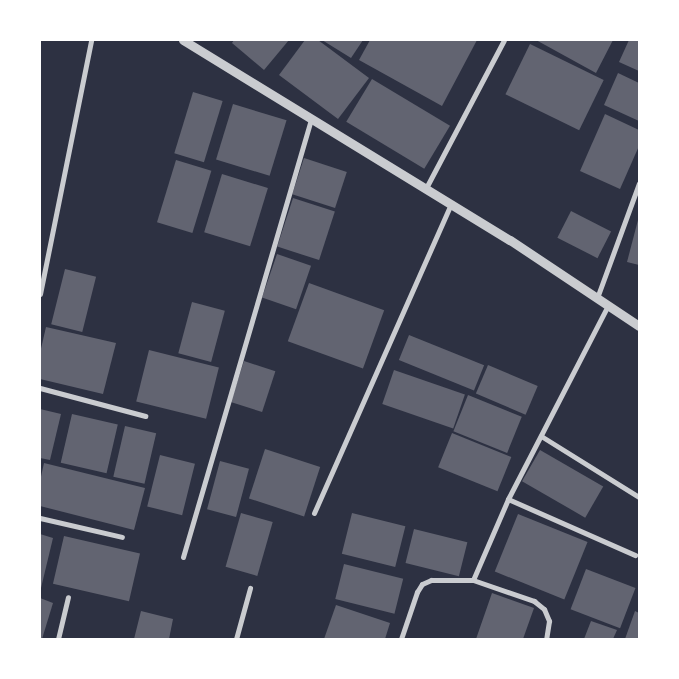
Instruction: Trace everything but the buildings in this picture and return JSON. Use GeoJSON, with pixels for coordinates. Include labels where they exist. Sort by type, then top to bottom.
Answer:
{"type":"FeatureCollection","features":[{"type":"Feature","properties":{"kind":"street"},"geometry":{"type":"LineString","coordinates":[[40,294],[91,40]]}},
{"type":"Feature","properties":{"kind":"street"},"geometry":{"type":"LineString","coordinates":[[183,40],[426,188],[639,326]]}},
{"type":"Feature","properties":{"kind":"street"},"geometry":{"type":"LineString","coordinates":[[426,188],[504,40]]}},
{"type":"Feature","properties":{"kind":"street"},"geometry":{"type":"LineString","coordinates":[[183,557],[311,118]]}},
{"type":"Feature","properties":{"kind":"street"},"geometry":{"type":"LineString","coordinates":[[597,298],[639,183]]}},
{"type":"Feature","properties":{"kind":"street"},"geometry":{"type":"LineString","coordinates":[[314,513],[451,204]]}},
{"type":"Feature","properties":{"kind":"street"},"geometry":{"type":"LineString","coordinates":[[473,580],[508,499],[608,305]]}},
{"type":"Feature","properties":{"kind":"street"},"geometry":{"type":"LineString","coordinates":[[40,388],[145,416]]}},
{"type":"Feature","properties":{"kind":"street"},"geometry":{"type":"LineString","coordinates":[[541,436],[639,497]]}},
{"type":"Feature","properties":{"kind":"street"},"geometry":{"type":"LineString","coordinates":[[508,499],[635,555]]}},
{"type":"Feature","properties":{"kind":"street"},"geometry":{"type":"LineString","coordinates":[[40,518],[122,537]]}},
{"type":"Feature","properties":{"kind":"street"},"geometry":{"type":"LineString","coordinates":[[401,639],[416,592],[422,584],[431,580],[473,580],[534,601],[544,609],[549,620],[546,639]]}},
{"type":"Feature","properties":{"kind":"street"},"geometry":{"type":"LineString","coordinates":[[236,639],[250,588]]}},
{"type":"Feature","properties":{"kind":"street"},"geometry":{"type":"LineString","coordinates":[[58,639],[68,597]]}}]}
